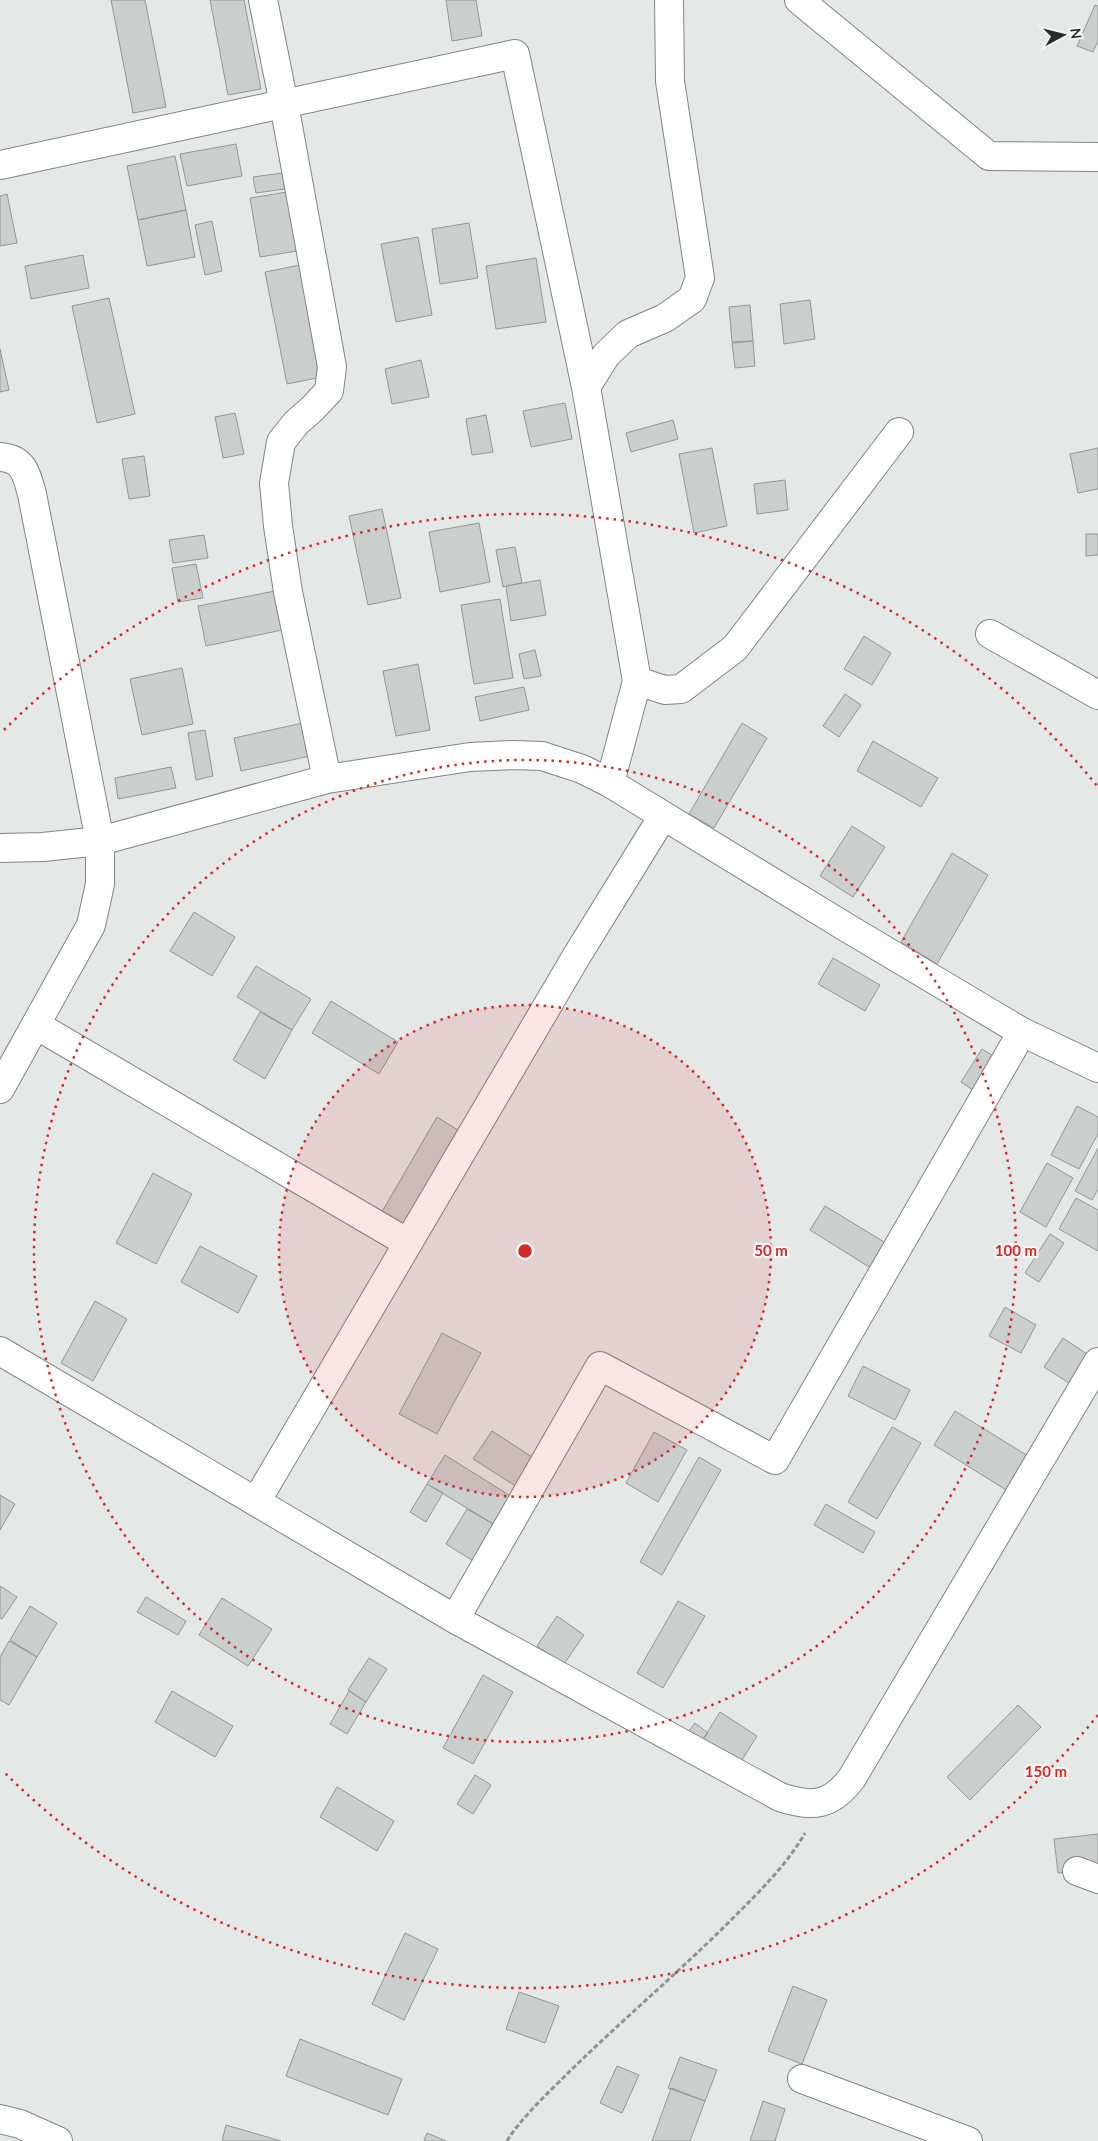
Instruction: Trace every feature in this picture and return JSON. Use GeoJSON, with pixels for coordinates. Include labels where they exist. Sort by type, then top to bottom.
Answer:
{"type":"FeatureCollection","features":[{"type":"Feature","properties":{"kind":"street"},"geometry":{"type":"LineString","coordinates":[[263,0],[332,367],[329,391],[296,423],[281,442],[274,483],[278,526],[288,592],[327,779]]}},
{"type":"Feature","properties":{"kind":"street"},"geometry":{"type":"LineString","coordinates":[[586,387],[606,356],[628,334],[665,318],[692,299],[700,278],[670,81],[668,0]]}},
{"type":"Feature","properties":{"kind":"street"},"geometry":{"type":"LineString","coordinates":[[799,0],[988,156],[1098,157]]}},
{"type":"Feature","properties":{"kind":"street"},"geometry":{"type":"LineString","coordinates":[[0,165],[515,54],[586,387],[636,682],[610,783]]}},
{"type":"Feature","properties":{"kind":"street"},"geometry":{"type":"LineString","coordinates":[[636,682],[666,690],[681,689],[735,648],[899,432]]}},
{"type":"Feature","properties":{"kind":"street"},"geometry":{"type":"LineString","coordinates":[[0,457],[10,458],[23,467],[32,494],[100,841],[100,884],[91,924],[0,1089]]}},
{"type":"Feature","properties":{"kind":"street"},"geometry":{"type":"LineString","coordinates":[[990,634],[1098,695]]}},
{"type":"Feature","properties":{"kind":"street"},"geometry":{"type":"LineString","coordinates":[[0,848],[43,847],[100,841],[327,779],[470,757],[542,756],[582,769],[610,783],[1022,1032],[1098,1068]]}},
{"type":"Feature","properties":{"kind":"street"},"geometry":{"type":"LineString","coordinates":[[256,1502],[576,957],[664,816]]}},
{"type":"Feature","properties":{"kind":"street"},"geometry":{"type":"LineString","coordinates":[[36,1025],[408,1243]]}},
{"type":"Feature","properties":{"kind":"street"},"geometry":{"type":"LineString","coordinates":[[455,1619],[600,1366],[775,1460],[1022,1032]]}},
{"type":"Feature","properties":{"kind":"street"},"geometry":{"type":"LineString","coordinates":[[0,1351],[455,1619],[780,1797],[809,1804],[833,1798],[843,1790],[852,1778],[1098,1362]]}},
{"type":"Feature","properties":{"kind":"street"},"geometry":{"type":"LineString","coordinates":[[1098,1869],[1077,1870],[1098,1879]]}},
{"type":"Feature","properties":{"kind":"street"},"geometry":{"type":"LineString","coordinates":[[802,2079],[968,2141]]}},
{"type":"Feature","properties":{"kind":"street"},"geometry":{"type":"LineString","coordinates":[[0,2119],[20,2124],[58,2141]]}},
{"type":"Feature","properties":{"kind":"path"},"geometry":{"type":"LineString","coordinates":[[507,2141],[551,2091],[600,2041],[681,1970],[750,1901],[792,1855],[822,1802]]}},
{"type":"Feature","properties":{"kind":"building"},"geometry":{"type":"Polygon","coordinates":[[[111,0],[145,0],[166,107],[133,113],[111,0]]]}},
{"type":"Feature","properties":{"kind":"building"},"geometry":{"type":"Polygon","coordinates":[[[210,0],[244,0],[261,89],[228,95],[210,0]]]}},
{"type":"Feature","properties":{"kind":"building"},"geometry":{"type":"Polygon","coordinates":[[[446,0],[476,0],[482,36],[452,41],[446,0]]]}},
{"type":"Feature","properties":{"kind":"building"},"geometry":{"type":"Polygon","coordinates":[[[1095,5],[1098,6],[1098,41],[1093,52],[1077,46],[1095,5]]]}},
{"type":"Feature","properties":{"kind":"building"},"geometry":{"type":"Polygon","coordinates":[[[236,144],[242,176],[187,186],[180,154],[236,144]]]}},
{"type":"Feature","properties":{"kind":"building"},"geometry":{"type":"Polygon","coordinates":[[[175,156],[186,210],[138,220],[127,166],[175,156]]]}},
{"type":"Feature","properties":{"kind":"building"},"geometry":{"type":"Polygon","coordinates":[[[282,173],[285,189],[256,193],[253,177],[282,173]]]}},
{"type":"Feature","properties":{"kind":"building"},"geometry":{"type":"Polygon","coordinates":[[[287,192],[297,251],[260,257],[250,198],[287,192]]]}},
{"type":"Feature","properties":{"kind":"building"},"geometry":{"type":"Polygon","coordinates":[[[7,194],[17,243],[0,246],[0,196],[7,194]]]}},
{"type":"Feature","properties":{"kind":"building"},"geometry":{"type":"Polygon","coordinates":[[[186,210],[195,257],[147,266],[138,220],[186,210]]]}},
{"type":"Feature","properties":{"kind":"building"},"geometry":{"type":"Polygon","coordinates":[[[212,221],[222,271],[205,275],[195,225],[212,221]]]}},
{"type":"Feature","properties":{"kind":"building"},"geometry":{"type":"Polygon","coordinates":[[[469,223],[478,278],[440,284],[432,229],[469,223]]]}},
{"type":"Feature","properties":{"kind":"building"},"geometry":{"type":"Polygon","coordinates":[[[418,237],[432,315],[396,322],[381,244],[418,237]]]}},
{"type":"Feature","properties":{"kind":"building"},"geometry":{"type":"Polygon","coordinates":[[[83,255],[89,288],[31,299],[25,266],[83,255]]]}},
{"type":"Feature","properties":{"kind":"building"},"geometry":{"type":"Polygon","coordinates":[[[536,258],[546,322],[496,329],[486,266],[536,258]]]}},
{"type":"Feature","properties":{"kind":"building"},"geometry":{"type":"Polygon","coordinates":[[[305,264],[327,376],[287,384],[265,272],[305,264]]]}},
{"type":"Feature","properties":{"kind":"building"},"geometry":{"type":"Polygon","coordinates":[[[109,298],[135,414],[97,423],[72,306],[109,298]]]}},
{"type":"Feature","properties":{"kind":"building"},"geometry":{"type":"Polygon","coordinates":[[[810,300],[815,339],[784,344],[780,304],[810,300]]]}},
{"type":"Feature","properties":{"kind":"building"},"geometry":{"type":"Polygon","coordinates":[[[750,305],[753,341],[732,342],[729,307],[750,305]]]}},
{"type":"Feature","properties":{"kind":"building"},"geometry":{"type":"Polygon","coordinates":[[[753,341],[755,366],[735,368],[732,343],[753,341]]]}},
{"type":"Feature","properties":{"kind":"building"},"geometry":{"type":"Polygon","coordinates":[[[0,349],[9,390],[0,392],[0,349]]]}},
{"type":"Feature","properties":{"kind":"building"},"geometry":{"type":"Polygon","coordinates":[[[421,360],[429,397],[392,404],[385,369],[421,360]]]}},
{"type":"Feature","properties":{"kind":"building"},"geometry":{"type":"Polygon","coordinates":[[[565,403],[572,439],[531,447],[523,411],[565,403]]]}},
{"type":"Feature","properties":{"kind":"building"},"geometry":{"type":"Polygon","coordinates":[[[235,413],[244,454],[223,458],[215,417],[235,413]]]}},
{"type":"Feature","properties":{"kind":"building"},"geometry":{"type":"Polygon","coordinates":[[[486,415],[493,452],[472,455],[466,419],[486,415]]]}},
{"type":"Feature","properties":{"kind":"building"},"geometry":{"type":"Polygon","coordinates":[[[673,420],[678,439],[631,452],[626,433],[673,420]]]}},
{"type":"Feature","properties":{"kind":"building"},"geometry":{"type":"Polygon","coordinates":[[[712,448],[727,526],[694,533],[679,454],[712,448]]]}},
{"type":"Feature","properties":{"kind":"building"},"geometry":{"type":"Polygon","coordinates":[[[1098,448],[1098,489],[1078,493],[1070,454],[1098,448]]]}},
{"type":"Feature","properties":{"kind":"building"},"geometry":{"type":"Polygon","coordinates":[[[144,456],[150,496],[129,499],[122,459],[144,456]]]}},
{"type":"Feature","properties":{"kind":"building"},"geometry":{"type":"Polygon","coordinates":[[[785,480],[788,510],[757,514],[754,484],[785,480]]]}},
{"type":"Feature","properties":{"kind":"building"},"geometry":{"type":"Polygon","coordinates":[[[382,509],[401,598],[368,605],[349,516],[382,509]]]}},
{"type":"Feature","properties":{"kind":"building"},"geometry":{"type":"Polygon","coordinates":[[[479,523],[490,582],[440,592],[429,532],[479,523]]]}},
{"type":"Feature","properties":{"kind":"building"},"geometry":{"type":"Polygon","coordinates":[[[1086,534],[1098,534],[1098,555],[1086,556],[1086,534]]]}},
{"type":"Feature","properties":{"kind":"building"},"geometry":{"type":"Polygon","coordinates":[[[204,535],[208,558],[173,563],[169,540],[204,535]]]}},
{"type":"Feature","properties":{"kind":"building"},"geometry":{"type":"Polygon","coordinates":[[[515,547],[522,583],[503,587],[496,550],[515,547]]]}},
{"type":"Feature","properties":{"kind":"building"},"geometry":{"type":"Polygon","coordinates":[[[196,564],[203,598],[178,602],[172,568],[196,564]]]}},
{"type":"Feature","properties":{"kind":"building"},"geometry":{"type":"Polygon","coordinates":[[[540,580],[546,615],[511,621],[506,586],[540,580]]]}},
{"type":"Feature","properties":{"kind":"building"},"geometry":{"type":"Polygon","coordinates":[[[275,591],[282,630],[206,646],[198,606],[275,591]]]}},
{"type":"Feature","properties":{"kind":"building"},"geometry":{"type":"Polygon","coordinates":[[[500,599],[513,678],[474,684],[461,605],[500,599]]]}},
{"type":"Feature","properties":{"kind":"building"},"geometry":{"type":"Polygon","coordinates":[[[864,636],[891,653],[872,685],[844,669],[864,636]]]}},
{"type":"Feature","properties":{"kind":"building"},"geometry":{"type":"Polygon","coordinates":[[[535,650],[541,676],[524,679],[519,654],[535,650]]]}},
{"type":"Feature","properties":{"kind":"building"},"geometry":{"type":"Polygon","coordinates":[[[418,664],[430,730],[396,736],[383,671],[418,664]]]}},
{"type":"Feature","properties":{"kind":"building"},"geometry":{"type":"Polygon","coordinates":[[[182,668],[193,724],[142,735],[130,679],[182,668]]]}},
{"type":"Feature","properties":{"kind":"building"},"geometry":{"type":"Polygon","coordinates":[[[524,687],[529,710],[480,721],[475,697],[524,687]]]}},
{"type":"Feature","properties":{"kind":"building"},"geometry":{"type":"Polygon","coordinates":[[[845,694],[861,705],[839,737],[823,726],[845,694]]]}},
{"type":"Feature","properties":{"kind":"building"},"geometry":{"type":"Polygon","coordinates":[[[303,723],[310,756],[241,771],[234,738],[303,723]]]}},
{"type":"Feature","properties":{"kind":"building"},"geometry":{"type":"Polygon","coordinates":[[[742,723],[767,738],[714,828],[689,814],[742,723]]]}},
{"type":"Feature","properties":{"kind":"building"},"geometry":{"type":"Polygon","coordinates":[[[205,730],[213,776],[196,780],[188,733],[205,730]]]}},
{"type":"Feature","properties":{"kind":"building"},"geometry":{"type":"Polygon","coordinates":[[[873,741],[938,778],[921,807],[857,771],[873,741]]]}},
{"type":"Feature","properties":{"kind":"building"},"geometry":{"type":"Polygon","coordinates":[[[171,767],[176,788],[118,799],[115,778],[171,767]]]}},
{"type":"Feature","properties":{"kind":"building"},"geometry":{"type":"Polygon","coordinates":[[[852,826],[885,847],[853,897],[820,876],[852,826]]]}},
{"type":"Feature","properties":{"kind":"building"},"geometry":{"type":"Polygon","coordinates":[[[952,853],[988,875],[937,964],[901,942],[952,853]]]}},
{"type":"Feature","properties":{"kind":"building"},"geometry":{"type":"Polygon","coordinates":[[[194,912],[235,937],[212,976],[170,951],[194,912]]]}},
{"type":"Feature","properties":{"kind":"building"},"geometry":{"type":"Polygon","coordinates":[[[833,958],[880,985],[865,1011],[818,984],[833,958]]]}},
{"type":"Feature","properties":{"kind":"building"},"geometry":{"type":"Polygon","coordinates":[[[256,966],[311,999],[292,1030],[237,997],[256,966]]]}},
{"type":"Feature","properties":{"kind":"building"},"geometry":{"type":"Polygon","coordinates":[[[331,1001],[398,1042],[379,1074],[312,1033],[331,1001]]]}},
{"type":"Feature","properties":{"kind":"building"},"geometry":{"type":"Polygon","coordinates":[[[260,1012],[292,1030],[265,1079],[233,1060],[260,1012]]]}},
{"type":"Feature","properties":{"kind":"building"},"geometry":{"type":"Polygon","coordinates":[[[982,1049],[1000,1060],[979,1094],[961,1082],[982,1049]]]}},
{"type":"Feature","properties":{"kind":"building"},"geometry":{"type":"Polygon","coordinates":[[[1077,1106],[1098,1117],[1098,1134],[1079,1169],[1051,1155],[1077,1106]]]}},
{"type":"Feature","properties":{"kind":"building"},"geometry":{"type":"Polygon","coordinates":[[[437,1117],[466,1135],[408,1234],[379,1217],[437,1117]]]}},
{"type":"Feature","properties":{"kind":"building"},"geometry":{"type":"Polygon","coordinates":[[[1098,1148],[1098,1189],[1092,1200],[1075,1191],[1098,1148]]]}},
{"type":"Feature","properties":{"kind":"building"},"geometry":{"type":"Polygon","coordinates":[[[1047,1163],[1073,1178],[1046,1227],[1020,1212],[1047,1163]]]}},
{"type":"Feature","properties":{"kind":"building"},"geometry":{"type":"Polygon","coordinates":[[[153,1173],[192,1194],[156,1264],[116,1243],[153,1173]]]}},
{"type":"Feature","properties":{"kind":"building"},"geometry":{"type":"Polygon","coordinates":[[[1076,1198],[1098,1210],[1098,1251],[1059,1229],[1076,1198]]]}},
{"type":"Feature","properties":{"kind":"building"},"geometry":{"type":"Polygon","coordinates":[[[825,1206],[889,1245],[874,1270],[810,1230],[825,1206]]]}},
{"type":"Feature","properties":{"kind":"building"},"geometry":{"type":"Polygon","coordinates":[[[1050,1234],[1064,1243],[1039,1282],[1025,1273],[1050,1234]]]}},
{"type":"Feature","properties":{"kind":"building"},"geometry":{"type":"Polygon","coordinates":[[[200,1246],[257,1276],[238,1313],[181,1282],[200,1246]]]}},
{"type":"Feature","properties":{"kind":"building"},"geometry":{"type":"Polygon","coordinates":[[[95,1301],[127,1319],[93,1381],[61,1363],[95,1301]]]}},
{"type":"Feature","properties":{"kind":"building"},"geometry":{"type":"Polygon","coordinates":[[[1005,1307],[1036,1325],[1021,1353],[989,1336],[1005,1307]]]}},
{"type":"Feature","properties":{"kind":"building"},"geometry":{"type":"Polygon","coordinates":[[[442,1333],[481,1353],[437,1434],[399,1414],[442,1333]]]}},
{"type":"Feature","properties":{"kind":"building"},"geometry":{"type":"Polygon","coordinates":[[[1063,1338],[1090,1356],[1072,1385],[1044,1367],[1063,1338]]]}},
{"type":"Feature","properties":{"kind":"building"},"geometry":{"type":"Polygon","coordinates":[[[863,1366],[910,1390],[895,1420],[848,1396],[863,1366]]]}},
{"type":"Feature","properties":{"kind":"building"},"geometry":{"type":"Polygon","coordinates":[[[955,1411],[1033,1459],[1011,1493],[934,1445],[955,1411]]]}},
{"type":"Feature","properties":{"kind":"building"},"geometry":{"type":"Polygon","coordinates":[[[892,1427],[921,1443],[877,1519],[848,1502],[892,1427]]]}},
{"type":"Feature","properties":{"kind":"building"},"geometry":{"type":"Polygon","coordinates":[[[492,1431],[540,1462],[522,1490],[473,1459],[492,1431]]]}},
{"type":"Feature","properties":{"kind":"building"},"geometry":{"type":"Polygon","coordinates":[[[654,1432],[687,1450],[658,1502],[626,1483],[654,1432]]]}},
{"type":"Feature","properties":{"kind":"building"},"geometry":{"type":"Polygon","coordinates":[[[445,1455],[517,1500],[500,1528],[427,1484],[445,1455]]]}},
{"type":"Feature","properties":{"kind":"building"},"geometry":{"type":"Polygon","coordinates":[[[699,1457],[721,1470],[662,1575],[640,1562],[699,1457]]]}},
{"type":"Feature","properties":{"kind":"building"},"geometry":{"type":"Polygon","coordinates":[[[427,1484],[443,1493],[426,1522],[410,1512],[427,1484]]]}},
{"type":"Feature","properties":{"kind":"building"},"geometry":{"type":"Polygon","coordinates":[[[0,1495],[15,1504],[0,1530],[0,1495]]]}},
{"type":"Feature","properties":{"kind":"building"},"geometry":{"type":"Polygon","coordinates":[[[826,1504],[875,1532],[863,1553],[814,1525],[826,1504]]]}},
{"type":"Feature","properties":{"kind":"building"},"geometry":{"type":"Polygon","coordinates":[[[467,1509],[500,1528],[478,1564],[446,1544],[467,1509]]]}},
{"type":"Feature","properties":{"kind":"building"},"geometry":{"type":"Polygon","coordinates":[[[0,1586],[17,1597],[2,1619],[0,1618],[0,1586]]]}},
{"type":"Feature","properties":{"kind":"building"},"geometry":{"type":"Polygon","coordinates":[[[146,1597],[186,1621],[178,1635],[137,1612],[146,1597]]]}},
{"type":"Feature","properties":{"kind":"building"},"geometry":{"type":"Polygon","coordinates":[[[222,1598],[272,1629],[248,1666],[199,1635],[222,1598]]]}},
{"type":"Feature","properties":{"kind":"building"},"geometry":{"type":"Polygon","coordinates":[[[678,1601],[705,1616],[663,1688],[637,1673],[678,1601]]]}},
{"type":"Feature","properties":{"kind":"building"},"geometry":{"type":"Polygon","coordinates":[[[30,1606],[57,1623],[37,1657],[10,1640],[30,1606]]]}},
{"type":"Feature","properties":{"kind":"building"},"geometry":{"type":"Polygon","coordinates":[[[557,1616],[584,1635],[564,1664],[537,1646],[557,1616]]]}},
{"type":"Feature","properties":{"kind":"building"},"geometry":{"type":"Polygon","coordinates":[[[9,1641],[37,1657],[9,1705],[0,1700],[0,1657],[9,1641]]]}},
{"type":"Feature","properties":{"kind":"building"},"geometry":{"type":"Polygon","coordinates":[[[369,1658],[387,1669],[366,1702],[348,1690],[369,1658]]]}},
{"type":"Feature","properties":{"kind":"building"},"geometry":{"type":"Polygon","coordinates":[[[483,1675],[513,1692],[473,1764],[443,1748],[483,1675]]]}},
{"type":"Feature","properties":{"kind":"building"},"geometry":{"type":"Polygon","coordinates":[[[172,1691],[233,1726],[215,1757],[155,1722],[172,1691]]]}},
{"type":"Feature","properties":{"kind":"building"},"geometry":{"type":"Polygon","coordinates":[[[349,1691],[366,1702],[347,1734],[330,1724],[349,1691]]]}},
{"type":"Feature","properties":{"kind":"building"},"geometry":{"type":"Polygon","coordinates":[[[1018,1705],[1041,1727],[970,1800],[947,1777],[1018,1705]]]}},
{"type":"Feature","properties":{"kind":"building"},"geometry":{"type":"Polygon","coordinates":[[[720,1712],[757,1736],[737,1768],[700,1744],[720,1712]]]}},
{"type":"Feature","properties":{"kind":"building"},"geometry":{"type":"Polygon","coordinates":[[[695,1723],[708,1733],[701,1742],[688,1732],[695,1723]]]}},
{"type":"Feature","properties":{"kind":"building"},"geometry":{"type":"Polygon","coordinates":[[[475,1775],[491,1785],[473,1814],[457,1804],[475,1775]]]}},
{"type":"Feature","properties":{"kind":"building"},"geometry":{"type":"Polygon","coordinates":[[[337,1787],[394,1821],[377,1851],[320,1817],[337,1787]]]}},
{"type":"Feature","properties":{"kind":"building"},"geometry":{"type":"Polygon","coordinates":[[[1098,1834],[1098,1869],[1058,1873],[1054,1839],[1098,1834]]]}},
{"type":"Feature","properties":{"kind":"building"},"geometry":{"type":"Polygon","coordinates":[[[405,1933],[438,1949],[404,2020],[372,2004],[405,1933]]]}},
{"type":"Feature","properties":{"kind":"building"},"geometry":{"type":"Polygon","coordinates":[[[793,1986],[827,2000],[802,2064],[768,2051],[793,1986]]]}},
{"type":"Feature","properties":{"kind":"building"},"geometry":{"type":"Polygon","coordinates":[[[519,1992],[559,2006],[545,2043],[506,2029],[519,1992]]]}},
{"type":"Feature","properties":{"kind":"building"},"geometry":{"type":"Polygon","coordinates":[[[300,2039],[402,2079],[388,2115],[286,2076],[300,2039]]]}},
{"type":"Feature","properties":{"kind":"building"},"geometry":{"type":"Polygon","coordinates":[[[680,2057],[717,2070],[705,2101],[668,2088],[680,2057]]]}},
{"type":"Feature","properties":{"kind":"building"},"geometry":{"type":"Polygon","coordinates":[[[617,2066],[639,2075],[622,2113],[600,2103],[617,2066]]]}},
{"type":"Feature","properties":{"kind":"building"},"geometry":{"type":"Polygon","coordinates":[[[671,2088],[705,2101],[690,2141],[652,2141],[671,2088]]]}},
{"type":"Feature","properties":{"kind":"building"},"geometry":{"type":"Polygon","coordinates":[[[763,2101],[785,2109],[775,2141],[750,2141],[763,2101]]]}},
{"type":"Feature","properties":{"kind":"building"},"geometry":{"type":"Polygon","coordinates":[[[226,2125],[281,2141],[222,2141],[226,2125]]]}},
{"type":"Feature","properties":{"kind":"building"},"geometry":{"type":"Polygon","coordinates":[[[427,2133],[446,2141],[424,2141],[427,2133]]]}}]}
